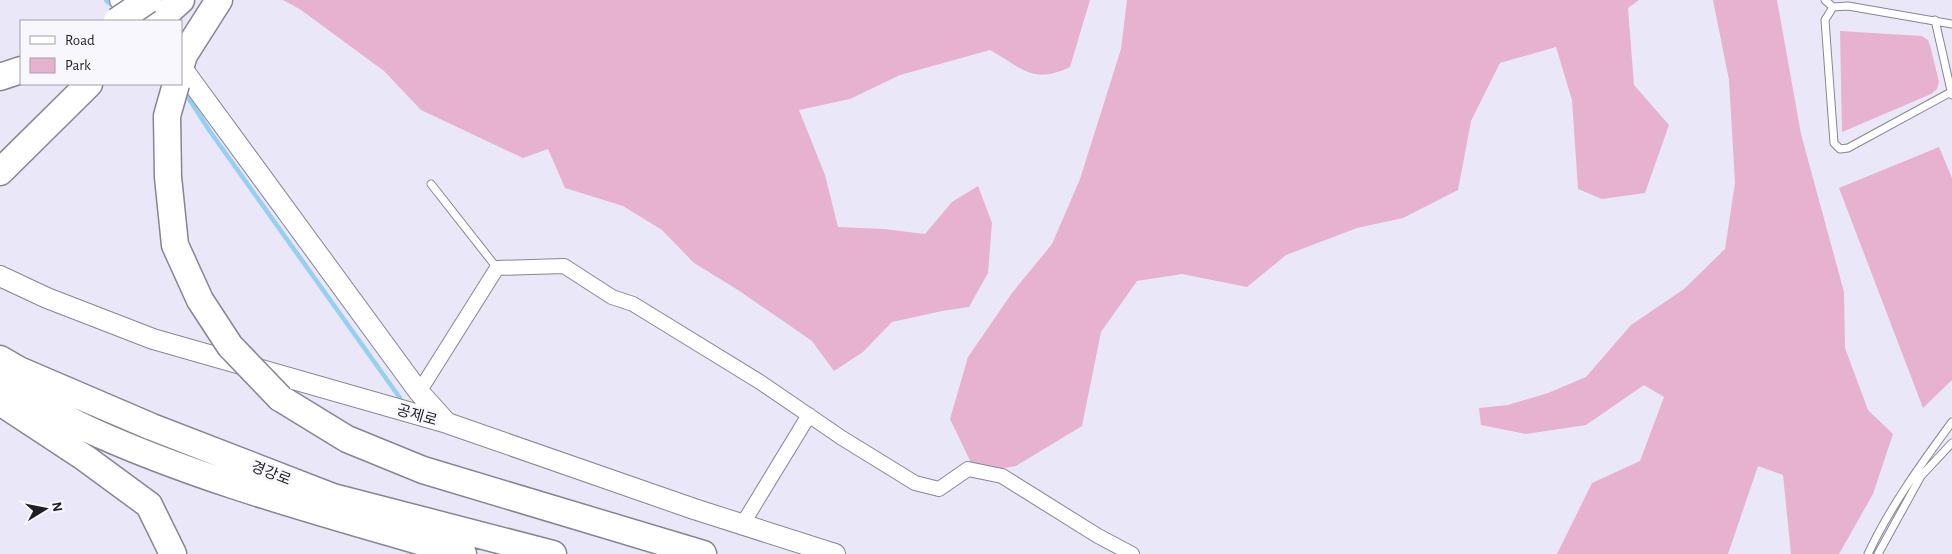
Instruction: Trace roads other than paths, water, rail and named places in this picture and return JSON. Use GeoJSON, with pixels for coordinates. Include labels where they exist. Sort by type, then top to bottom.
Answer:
{"type":"FeatureCollection","features":[{"type":"Feature","properties":{"kind":"highway"},"geometry":{"type":"LineString","coordinates":[[118,20],[148,0]]}},
{"type":"Feature","properties":{"kind":"highway"},"geometry":{"type":"LineString","coordinates":[[137,20],[159,0]]}},
{"type":"Feature","properties":{"kind":"highway"},"geometry":{"type":"LineString","coordinates":[[159,20],[181,0]]}},
{"type":"Feature","properties":{"kind":"highway"},"geometry":{"type":"LineString","coordinates":[[182,62],[184,55],[219,0]]}},
{"type":"Feature","properties":{"kind":"highway"},"geometry":{"type":"LineString","coordinates":[[0,77],[20,70]]}},
{"type":"Feature","properties":{"kind":"highway"},"geometry":{"type":"LineString","coordinates":[[0,149],[68,85]]}},
{"type":"Feature","properties":{"kind":"highway"},"geometry":{"type":"LineString","coordinates":[[0,172],[88,85]]}},
{"type":"Feature","properties":{"kind":"highway"},"geometry":{"type":"LineString","coordinates":[[176,85],[167,116],[168,177],[175,245],[200,300],[230,346],[280,398],[347,439],[423,470],[703,554]]}},
{"type":"Feature","properties":{"kind":"highway","name":"경강로"},"geometry":{"type":"LineString","coordinates":[[0,359],[19,370],[152,427],[333,497],[553,554]]}},
{"type":"Feature","properties":{"kind":"highway","name":"경강로"},"geometry":{"type":"LineString","coordinates":[[0,381],[82,426],[178,466],[269,497],[463,554]]}},
{"type":"Feature","properties":{"kind":"highway"},"geometry":{"type":"LineString","coordinates":[[0,402],[85,458],[149,505],[173,554]]}},
{"type":"Feature","properties":{"kind":"street"},"geometry":{"type":"LineString","coordinates":[[120,0],[139,20]]}},
{"type":"Feature","properties":{"kind":"street"},"geometry":{"type":"LineString","coordinates":[[182,67],[419,392],[447,423]]}},
{"type":"Feature","properties":{"kind":"street"},"geometry":{"type":"LineString","coordinates":[[419,392],[497,268],[564,266],[612,297],[633,304],[760,382],[915,484],[938,489],[968,469],[1002,476],[1098,536],[1132,554]]}},
{"type":"Feature","properties":{"kind":"street","name":"공제로"},"geometry":{"type":"LineString","coordinates":[[0,276],[47,298],[153,339],[447,423],[742,525],[835,554]]}},
{"type":"Feature","properties":{"kind":"street"},"geometry":{"type":"LineString","coordinates":[[742,525],[809,415]]}},
{"type":"Feature","properties":{"kind":"lane"},"geometry":{"type":"LineString","coordinates":[[1825,0],[1833,7],[1848,6],[1952,24]]}},
{"type":"Feature","properties":{"kind":"lane"},"geometry":{"type":"LineString","coordinates":[[1833,7],[1825,20],[1834,143],[1840,149],[1848,148],[1952,94],[1935,20]]}},
{"type":"Feature","properties":{"kind":"lane"},"geometry":{"type":"LineString","coordinates":[[431,184],[497,268]]}},
{"type":"Feature","properties":{"kind":"lane"},"geometry":{"type":"LineString","coordinates":[[1868,554],[1912,477],[1952,422]]}},
{"type":"Feature","properties":{"kind":"lane"},"geometry":{"type":"LineString","coordinates":[[1878,554],[1921,476],[1952,443]]}},
{"type":"Feature","properties":{"kind":"waterway"},"geometry":{"type":"LineString","coordinates":[[106,0],[116,9]]}},
{"type":"Feature","properties":{"kind":"waterway"},"geometry":{"type":"LineString","coordinates":[[184,91],[209,130],[400,398]]}}]}
